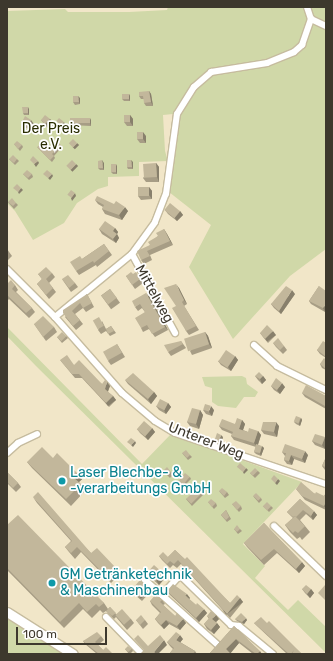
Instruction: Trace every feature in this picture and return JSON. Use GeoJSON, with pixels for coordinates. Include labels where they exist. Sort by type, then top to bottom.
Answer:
{"type":"FeatureCollection","features":[{"type":"Feature","properties":{"kind":"main road"},"geometry":{"type":"LineString","coordinates":[[7,612],[73,654]]}},
{"type":"Feature","properties":{"kind":"street"},"geometry":{"type":"LineString","coordinates":[[55,317],[132,254],[155,222],[166,194],[177,114],[194,87],[211,72],[267,63],[294,52],[302,45],[311,19],[307,7]]}},
{"type":"Feature","properties":{"kind":"street"},"geometry":{"type":"LineString","coordinates":[[311,19],[326,26]]}},
{"type":"Feature","properties":{"kind":"street","name":"Mittelweg"},"geometry":{"type":"LineString","coordinates":[[132,254],[175,333]]}},
{"type":"Feature","properties":{"kind":"street","name":"Unterer Weg"},"geometry":{"type":"LineString","coordinates":[[7,270],[55,317],[122,393],[155,421],[175,433],[326,484]]}},
{"type":"Feature","properties":{"kind":"street"},"geometry":{"type":"LineString","coordinates":[[254,345],[277,366],[326,390]]}},
{"type":"Feature","properties":{"kind":"street"},"geometry":{"type":"LineString","coordinates":[[7,453],[18,443],[37,434]]}},
{"type":"Feature","properties":{"kind":"street"},"geometry":{"type":"LineString","coordinates":[[274,526],[326,576]]}},
{"type":"Feature","properties":{"kind":"street"},"geometry":{"type":"LineString","coordinates":[[162,595],[180,575],[233,629],[239,626],[273,654]]}},
{"type":"Feature","properties":{"kind":"street"},"geometry":{"type":"LineString","coordinates":[[145,580],[218,645]]}},
{"type":"Feature","properties":{"kind":"street"},"geometry":{"type":"LineString","coordinates":[[106,617],[142,654]]}},
{"type":"Feature","properties":{"kind":"green space","name":"Der Preis e.V."},"geometry":{"type":"Polygon","coordinates":[[[168,7],[326,7],[326,249],[290,276],[233,339],[189,267],[211,225],[169,192],[179,115],[195,93],[194,88],[173,114],[163,115],[165,151],[168,161],[139,162],[139,176],[108,177],[108,186],[98,189],[77,203],[64,223],[33,240],[15,211],[7,203],[7,11],[65,9],[68,12],[129,12],[167,10],[168,7]]]}},
{"type":"Feature","properties":{"kind":"green space"},"geometry":{"type":"Polygon","coordinates":[[[7,327],[142,464],[171,434],[302,482],[243,544],[265,566],[255,578],[288,610],[298,600],[326,627],[326,653],[36,366],[7,336],[7,327]]]}},
{"type":"Feature","properties":{"kind":"green space"},"geometry":{"type":"Polygon","coordinates":[[[242,376],[246,378],[247,384],[258,392],[255,397],[244,397],[236,408],[218,406],[212,402],[212,388],[205,386],[202,377],[242,376]]]}},
{"type":"Feature","properties":{"kind":"green space"},"geometry":{"type":"Polygon","coordinates":[[[7,617],[58,650],[64,654],[7,654],[7,617]]]}},
{"type":"Feature","properties":{"kind":"building"},"geometry":{"type":"Polygon","coordinates":[[[149,91],[151,102],[144,103],[143,96],[139,96],[139,92],[149,91]]]}},
{"type":"Feature","properties":{"kind":"building"},"geometry":{"type":"Polygon","coordinates":[[[122,94],[129,94],[129,99],[122,99],[122,94]]]}},
{"type":"Feature","properties":{"kind":"building"},"geometry":{"type":"Polygon","coordinates":[[[73,96],[78,96],[79,102],[73,102],[73,96]]]}},
{"type":"Feature","properties":{"kind":"building"},"geometry":{"type":"Polygon","coordinates":[[[22,107],[28,107],[28,113],[23,113],[22,107]]]}},
{"type":"Feature","properties":{"kind":"building"},"geometry":{"type":"Polygon","coordinates":[[[45,115],[50,119],[45,124],[41,120],[45,115]]]}},
{"type":"Feature","properties":{"kind":"building"},"geometry":{"type":"Polygon","coordinates":[[[124,115],[130,115],[130,122],[124,122],[124,115]]]}},
{"type":"Feature","properties":{"kind":"building"},"geometry":{"type":"Polygon","coordinates":[[[25,116],[31,120],[27,126],[22,122],[25,116]]]}},
{"type":"Feature","properties":{"kind":"building"},"geometry":{"type":"Polygon","coordinates":[[[59,118],[64,122],[61,125],[56,121],[59,118]]]}},
{"type":"Feature","properties":{"kind":"building"},"geometry":{"type":"Polygon","coordinates":[[[70,118],[90,118],[90,123],[70,123],[70,118]]]}},
{"type":"Feature","properties":{"kind":"building"},"geometry":{"type":"Polygon","coordinates":[[[137,132],[143,132],[143,139],[137,139],[137,132]]]}},
{"type":"Feature","properties":{"kind":"building"},"geometry":{"type":"Polygon","coordinates":[[[73,139],[77,143],[73,147],[69,143],[73,139]]]}},
{"type":"Feature","properties":{"kind":"building"},"geometry":{"type":"Polygon","coordinates":[[[56,140],[61,145],[52,154],[54,156],[50,160],[37,147],[41,144],[47,150],[56,140]]]}},
{"type":"Feature","properties":{"kind":"building"},"geometry":{"type":"Polygon","coordinates":[[[17,141],[22,145],[18,149],[14,144],[17,141]]]}},
{"type":"Feature","properties":{"kind":"building"},"geometry":{"type":"Polygon","coordinates":[[[13,155],[17,159],[14,163],[9,159],[13,155]]]}},
{"type":"Feature","properties":{"kind":"building"},"geometry":{"type":"Polygon","coordinates":[[[33,156],[38,161],[34,164],[30,160],[33,156]]]}},
{"type":"Feature","properties":{"kind":"building"},"geometry":{"type":"Polygon","coordinates":[[[72,160],[76,164],[71,170],[66,166],[72,160]]]}},
{"type":"Feature","properties":{"kind":"building"},"geometry":{"type":"Polygon","coordinates":[[[102,160],[103,168],[98,168],[98,161],[102,160]]]}},
{"type":"Feature","properties":{"kind":"building"},"geometry":{"type":"Polygon","coordinates":[[[127,160],[131,160],[132,167],[127,167],[127,160]]]}},
{"type":"Feature","properties":{"kind":"building"},"geometry":{"type":"Polygon","coordinates":[[[156,163],[157,177],[144,178],[143,164],[156,163]]]}},
{"type":"Feature","properties":{"kind":"building"},"geometry":{"type":"Polygon","coordinates":[[[111,164],[116,164],[116,172],[111,172],[111,164]]]}},
{"type":"Feature","properties":{"kind":"building"},"geometry":{"type":"Polygon","coordinates":[[[27,170],[32,174],[28,178],[23,174],[27,170]]]}},
{"type":"Feature","properties":{"kind":"building"},"geometry":{"type":"Polygon","coordinates":[[[47,170],[52,174],[48,178],[43,174],[47,170]]]}},
{"type":"Feature","properties":{"kind":"building"},"geometry":{"type":"Polygon","coordinates":[[[17,184],[21,188],[18,192],[13,188],[17,184]]]}},
{"type":"Feature","properties":{"kind":"building"},"geometry":{"type":"Polygon","coordinates":[[[138,187],[149,187],[149,196],[138,196],[138,187]]]}},
{"type":"Feature","properties":{"kind":"building"},"geometry":{"type":"Polygon","coordinates":[[[71,190],[75,193],[71,198],[67,195],[71,190]]]}},
{"type":"Feature","properties":{"kind":"building"},"geometry":{"type":"Polygon","coordinates":[[[97,196],[114,204],[116,201],[125,207],[119,215],[102,209],[104,205],[95,200],[97,196]]]}},
{"type":"Feature","properties":{"kind":"building"},"geometry":{"type":"Polygon","coordinates":[[[12,198],[16,203],[13,206],[8,202],[12,198]]]}},
{"type":"Feature","properties":{"kind":"building"},"geometry":{"type":"Polygon","coordinates":[[[170,203],[180,211],[174,218],[164,210],[170,203]]]}},
{"type":"Feature","properties":{"kind":"building"},"geometry":{"type":"Polygon","coordinates":[[[105,221],[115,228],[113,231],[117,234],[113,239],[99,229],[105,221]]]}},
{"type":"Feature","properties":{"kind":"building"},"geometry":{"type":"Polygon","coordinates":[[[164,229],[170,241],[147,251],[150,256],[141,260],[137,251],[150,245],[148,242],[158,236],[156,233],[164,229]]]}},
{"type":"Feature","properties":{"kind":"building"},"geometry":{"type":"Polygon","coordinates":[[[104,244],[109,251],[94,263],[93,261],[76,271],[70,262],[80,256],[82,259],[104,244]]]}},
{"type":"Feature","properties":{"kind":"building"},"geometry":{"type":"Polygon","coordinates":[[[46,267],[52,273],[46,279],[53,288],[46,295],[37,284],[42,279],[38,274],[46,267]]]}},
{"type":"Feature","properties":{"kind":"building"},"geometry":{"type":"Polygon","coordinates":[[[131,272],[133,274],[136,272],[140,279],[132,285],[126,276],[131,272]]]}},
{"type":"Feature","properties":{"kind":"building"},"geometry":{"type":"Polygon","coordinates":[[[68,275],[75,283],[69,288],[62,279],[68,275]]]}},
{"type":"Feature","properties":{"kind":"building"},"geometry":{"type":"Polygon","coordinates":[[[11,280],[15,285],[12,289],[32,308],[26,313],[7,295],[7,284],[11,280]]]}},
{"type":"Feature","properties":{"kind":"building"},"geometry":{"type":"Polygon","coordinates":[[[176,284],[184,300],[182,302],[196,326],[186,331],[172,308],[176,306],[164,288],[176,284]]]}},
{"type":"Feature","properties":{"kind":"building"},"geometry":{"type":"Polygon","coordinates":[[[286,286],[292,290],[279,311],[271,304],[286,286]]]}},
{"type":"Feature","properties":{"kind":"building"},"geometry":{"type":"Polygon","coordinates":[[[319,286],[326,291],[326,304],[323,308],[309,301],[319,286]]]}},
{"type":"Feature","properties":{"kind":"building"},"geometry":{"type":"Polygon","coordinates":[[[110,289],[117,298],[108,304],[101,296],[110,289]]]}},
{"type":"Feature","properties":{"kind":"building"},"geometry":{"type":"Polygon","coordinates":[[[146,293],[165,327],[152,334],[147,325],[141,328],[135,318],[145,312],[140,304],[135,307],[132,301],[146,293]]]}},
{"type":"Feature","properties":{"kind":"building"},"geometry":{"type":"Polygon","coordinates":[[[87,294],[92,303],[83,308],[80,303],[72,311],[80,320],[73,326],[63,313],[63,310],[87,294]]]}},
{"type":"Feature","properties":{"kind":"building"},"geometry":{"type":"Polygon","coordinates":[[[43,316],[54,327],[43,337],[34,324],[43,316]]]}},
{"type":"Feature","properties":{"kind":"building"},"geometry":{"type":"Polygon","coordinates":[[[99,317],[104,326],[98,329],[93,320],[99,317]]]}},
{"type":"Feature","properties":{"kind":"building"},"geometry":{"type":"Polygon","coordinates":[[[267,325],[273,331],[265,339],[260,333],[267,325]]]}},
{"type":"Feature","properties":{"kind":"building"},"geometry":{"type":"Polygon","coordinates":[[[111,326],[114,331],[108,334],[106,329],[111,326]]]}},
{"type":"Feature","properties":{"kind":"building"},"geometry":{"type":"Polygon","coordinates":[[[62,332],[66,336],[61,341],[57,337],[62,332]]]}},
{"type":"Feature","properties":{"kind":"building"},"geometry":{"type":"Polygon","coordinates":[[[205,332],[209,344],[188,351],[184,339],[205,332]]]}},
{"type":"Feature","properties":{"kind":"building"},"geometry":{"type":"Polygon","coordinates":[[[278,338],[284,346],[280,350],[273,343],[278,338]]]}},
{"type":"Feature","properties":{"kind":"building"},"geometry":{"type":"Polygon","coordinates":[[[181,341],[183,344],[168,352],[164,345],[181,341]]]}},
{"type":"Feature","properties":{"kind":"building"},"geometry":{"type":"Polygon","coordinates":[[[323,341],[326,343],[325,356],[317,350],[323,341]]]}},
{"type":"Feature","properties":{"kind":"building"},"geometry":{"type":"Polygon","coordinates":[[[117,344],[122,353],[108,361],[103,352],[117,344]]]}},
{"type":"Feature","properties":{"kind":"building"},"geometry":{"type":"Polygon","coordinates":[[[226,350],[235,356],[227,368],[218,362],[226,350]]]}},
{"type":"Feature","properties":{"kind":"building"},"geometry":{"type":"Polygon","coordinates":[[[67,355],[74,365],[79,360],[102,384],[105,380],[107,382],[105,389],[113,396],[106,403],[79,374],[72,374],[60,360],[67,355]]]}},
{"type":"Feature","properties":{"kind":"building"},"geometry":{"type":"Polygon","coordinates":[[[324,358],[326,360],[326,369],[320,364],[324,358]]]}},
{"type":"Feature","properties":{"kind":"building"},"geometry":{"type":"Polygon","coordinates":[[[259,372],[263,376],[260,379],[255,376],[259,372]]]}},
{"type":"Feature","properties":{"kind":"building"},"geometry":{"type":"Polygon","coordinates":[[[133,373],[154,392],[148,399],[125,380],[133,373]]]}},
{"type":"Feature","properties":{"kind":"building"},"geometry":{"type":"Polygon","coordinates":[[[276,378],[282,383],[277,390],[271,386],[276,378]]]}},
{"type":"Feature","properties":{"kind":"building"},"geometry":{"type":"Polygon","coordinates":[[[306,385],[326,396],[325,406],[302,393],[306,385]]]}},
{"type":"Feature","properties":{"kind":"building"},"geometry":{"type":"Polygon","coordinates":[[[160,399],[168,403],[164,410],[156,406],[160,399]]]}},
{"type":"Feature","properties":{"kind":"building"},"geometry":{"type":"Polygon","coordinates":[[[205,404],[211,406],[209,412],[203,410],[205,404]]]}},
{"type":"Feature","properties":{"kind":"building"},"geometry":{"type":"Polygon","coordinates":[[[192,408],[200,410],[196,424],[187,422],[192,408]]]}},
{"type":"Feature","properties":{"kind":"building"},"geometry":{"type":"Polygon","coordinates":[[[296,416],[301,418],[298,423],[294,422],[296,416]]]}},
{"type":"Feature","properties":{"kind":"building"},"geometry":{"type":"Polygon","coordinates":[[[237,418],[242,420],[239,429],[248,432],[249,428],[258,431],[254,443],[231,436],[233,432],[219,426],[222,419],[235,424],[237,418]]]}},
{"type":"Feature","properties":{"kind":"building"},"geometry":{"type":"Polygon","coordinates":[[[144,421],[152,428],[145,437],[137,429],[144,421]]]}},
{"type":"Feature","properties":{"kind":"building"},"geometry":{"type":"Polygon","coordinates":[[[263,422],[276,422],[274,432],[261,430],[263,422]]]}},
{"type":"Feature","properties":{"kind":"building"},"geometry":{"type":"Polygon","coordinates":[[[217,433],[221,435],[219,441],[215,439],[217,433]]]}},
{"type":"Feature","properties":{"kind":"building"},"geometry":{"type":"Polygon","coordinates":[[[315,434],[325,437],[322,445],[312,441],[315,434]]]}},
{"type":"Feature","properties":{"kind":"building"},"geometry":{"type":"Polygon","coordinates":[[[131,438],[135,441],[131,445],[127,442],[131,438]]]}},
{"type":"Feature","properties":{"kind":"building"},"geometry":{"type":"Polygon","coordinates":[[[256,444],[262,446],[260,453],[254,452],[256,444]]]}},
{"type":"Feature","properties":{"kind":"building"},"geometry":{"type":"Polygon","coordinates":[[[285,444],[305,451],[302,459],[291,455],[289,461],[284,460],[286,453],[282,452],[285,444]]]}},
{"type":"Feature","properties":{"kind":"building","name":"Laser Blechbe- & -verarbeitungs GmbH"},"geometry":{"type":"Polygon","coordinates":[[[42,447],[53,458],[57,453],[77,473],[73,477],[81,484],[66,499],[27,462],[42,447]]]}},
{"type":"Feature","properties":{"kind":"building"},"geometry":{"type":"Polygon","coordinates":[[[186,450],[190,455],[187,458],[182,453],[186,450]]]}},
{"type":"Feature","properties":{"kind":"building"},"geometry":{"type":"Polygon","coordinates":[[[326,457],[326,467],[322,466],[326,457]]]}},
{"type":"Feature","properties":{"kind":"building"},"geometry":{"type":"Polygon","coordinates":[[[240,463],[246,468],[243,472],[237,467],[240,463]]]}},
{"type":"Feature","properties":{"kind":"building"},"geometry":{"type":"Polygon","coordinates":[[[167,467],[171,472],[168,475],[163,471],[167,467]]]}},
{"type":"Feature","properties":{"kind":"building"},"geometry":{"type":"Polygon","coordinates":[[[255,468],[258,471],[253,476],[250,473],[255,468]]]}},
{"type":"Feature","properties":{"kind":"building"},"geometry":{"type":"Polygon","coordinates":[[[7,472],[18,483],[13,488],[7,482],[7,472]]]}},
{"type":"Feature","properties":{"kind":"building"},"geometry":{"type":"Polygon","coordinates":[[[185,473],[190,477],[181,488],[176,484],[185,473]]]}},
{"type":"Feature","properties":{"kind":"building"},"geometry":{"type":"Polygon","coordinates":[[[274,475],[278,479],[275,483],[271,479],[274,475]]]}},
{"type":"Feature","properties":{"kind":"building"},"geometry":{"type":"Polygon","coordinates":[[[301,482],[315,494],[316,492],[324,496],[326,493],[326,502],[324,506],[302,496],[296,489],[301,482]]]}},
{"type":"Feature","properties":{"kind":"building"},"geometry":{"type":"Polygon","coordinates":[[[199,486],[204,491],[191,504],[186,499],[199,486]]]}},
{"type":"Feature","properties":{"kind":"building"},"geometry":{"type":"Polygon","coordinates":[[[222,488],[227,492],[224,496],[219,491],[222,488]]]}},
{"type":"Feature","properties":{"kind":"building"},"geometry":{"type":"Polygon","coordinates":[[[38,492],[91,553],[97,548],[116,568],[107,577],[77,547],[71,553],[65,547],[72,541],[33,497],[38,492]]]}},
{"type":"Feature","properties":{"kind":"building"},"geometry":{"type":"Polygon","coordinates":[[[256,493],[261,498],[258,501],[253,496],[256,493]]]}},
{"type":"Feature","properties":{"kind":"building"},"geometry":{"type":"Polygon","coordinates":[[[211,499],[216,503],[212,507],[208,502],[211,499]]]}},
{"type":"Feature","properties":{"kind":"building"},"geometry":{"type":"Polygon","coordinates":[[[300,499],[314,511],[311,516],[303,510],[296,517],[293,517],[287,512],[300,499]]]}},
{"type":"Feature","properties":{"kind":"building"},"geometry":{"type":"Polygon","coordinates":[[[236,501],[241,506],[237,510],[232,504],[236,501]]]}},
{"type":"Feature","properties":{"kind":"building"},"geometry":{"type":"Polygon","coordinates":[[[267,502],[271,506],[267,510],[263,506],[267,502]]]}},
{"type":"Feature","properties":{"kind":"building"},"geometry":{"type":"Polygon","coordinates":[[[226,510],[229,517],[226,520],[221,515],[226,510]]]}},
{"type":"Feature","properties":{"kind":"building","name":"GM Getränketechnik & Maschinenbau"},"geometry":{"type":"Polygon","coordinates":[[[18,515],[104,603],[99,607],[96,604],[87,612],[79,603],[60,622],[7,568],[7,525],[18,515]]]}},
{"type":"Feature","properties":{"kind":"building"},"geometry":{"type":"Polygon","coordinates":[[[295,516],[305,526],[298,533],[295,531],[293,533],[285,525],[295,516]]]}},
{"type":"Feature","properties":{"kind":"building"},"geometry":{"type":"Polygon","coordinates":[[[264,523],[302,562],[296,569],[274,549],[261,560],[244,543],[264,523]]]}},
{"type":"Feature","properties":{"kind":"building"},"geometry":{"type":"Polygon","coordinates":[[[237,525],[240,529],[237,532],[234,529],[237,525]]]}},
{"type":"Feature","properties":{"kind":"building"},"geometry":{"type":"Polygon","coordinates":[[[175,550],[185,559],[187,557],[230,603],[237,595],[240,598],[227,614],[178,560],[174,564],[170,561],[167,564],[159,556],[163,552],[168,557],[175,550]]]}},
{"type":"Feature","properties":{"kind":"building"},"geometry":{"type":"Polygon","coordinates":[[[154,565],[163,573],[156,581],[147,573],[154,565]]]}},
{"type":"Feature","properties":{"kind":"building"},"geometry":{"type":"Polygon","coordinates":[[[140,580],[148,587],[140,597],[131,590],[140,580]]]}},
{"type":"Feature","properties":{"kind":"building"},"geometry":{"type":"Polygon","coordinates":[[[173,584],[187,594],[185,595],[196,605],[197,603],[204,609],[196,618],[167,591],[173,584]]]}},
{"type":"Feature","properties":{"kind":"building"},"geometry":{"type":"Polygon","coordinates":[[[306,585],[311,589],[307,594],[302,589],[306,585]]]}},
{"type":"Feature","properties":{"kind":"building"},"geometry":{"type":"Polygon","coordinates":[[[325,585],[326,586],[326,601],[318,593],[325,585]]]}},
{"type":"Feature","properties":{"kind":"building"},"geometry":{"type":"Polygon","coordinates":[[[156,594],[162,600],[160,602],[175,616],[177,613],[183,619],[177,626],[166,620],[161,625],[155,619],[161,612],[150,601],[156,594]]]}},
{"type":"Feature","properties":{"kind":"building"},"geometry":{"type":"Polygon","coordinates":[[[110,607],[116,613],[112,616],[106,611],[110,607]]]}},
{"type":"Feature","properties":{"kind":"building"},"geometry":{"type":"Polygon","coordinates":[[[122,609],[131,619],[124,625],[115,615],[122,609]]]}},
{"type":"Feature","properties":{"kind":"building"},"geometry":{"type":"Polygon","coordinates":[[[211,611],[216,615],[212,619],[217,623],[211,630],[204,624],[209,618],[207,616],[211,611]]]}},
{"type":"Feature","properties":{"kind":"building"},"geometry":{"type":"Polygon","coordinates":[[[241,613],[246,618],[242,622],[235,619],[241,613]]]}},
{"type":"Feature","properties":{"kind":"building"},"geometry":{"type":"Polygon","coordinates":[[[141,615],[145,620],[140,625],[136,620],[141,615]]]}},
{"type":"Feature","properties":{"kind":"building"},"geometry":{"type":"Polygon","coordinates":[[[261,617],[267,623],[269,621],[302,654],[292,654],[294,650],[291,654],[289,654],[254,623],[261,617]]]}},
{"type":"Feature","properties":{"kind":"building"},"geometry":{"type":"Polygon","coordinates":[[[234,626],[260,651],[256,654],[236,639],[226,649],[231,654],[209,654],[234,626]]]}},
{"type":"Feature","properties":{"kind":"building"},"geometry":{"type":"Polygon","coordinates":[[[97,632],[101,636],[95,642],[103,650],[106,647],[113,654],[99,654],[83,641],[97,632]]]}},
{"type":"Feature","properties":{"kind":"building"},"geometry":{"type":"Polygon","coordinates":[[[176,632],[180,635],[176,640],[195,651],[193,654],[169,654],[174,648],[167,642],[176,632]]]}},
{"type":"Feature","properties":{"kind":"building"},"geometry":{"type":"Polygon","coordinates":[[[138,635],[148,646],[160,635],[164,640],[154,652],[156,654],[140,654],[144,650],[134,639],[138,635]]]}},
{"type":"Feature","properties":{"kind":"building"},"geometry":{"type":"Polygon","coordinates":[[[128,646],[132,649],[128,652],[125,649],[128,646]]]}},
{"type":"Feature","properties":{"kind":"place","name":"Laser Blechbe- & -verarbeitungs GmbH"},"geometry":{"type":"Point","coordinates":[62,481]}},
{"type":"Feature","properties":{"kind":"place","name":"GM Getränketechnik & Maschinenbau"},"geometry":{"type":"Point","coordinates":[52,583]}}]}
